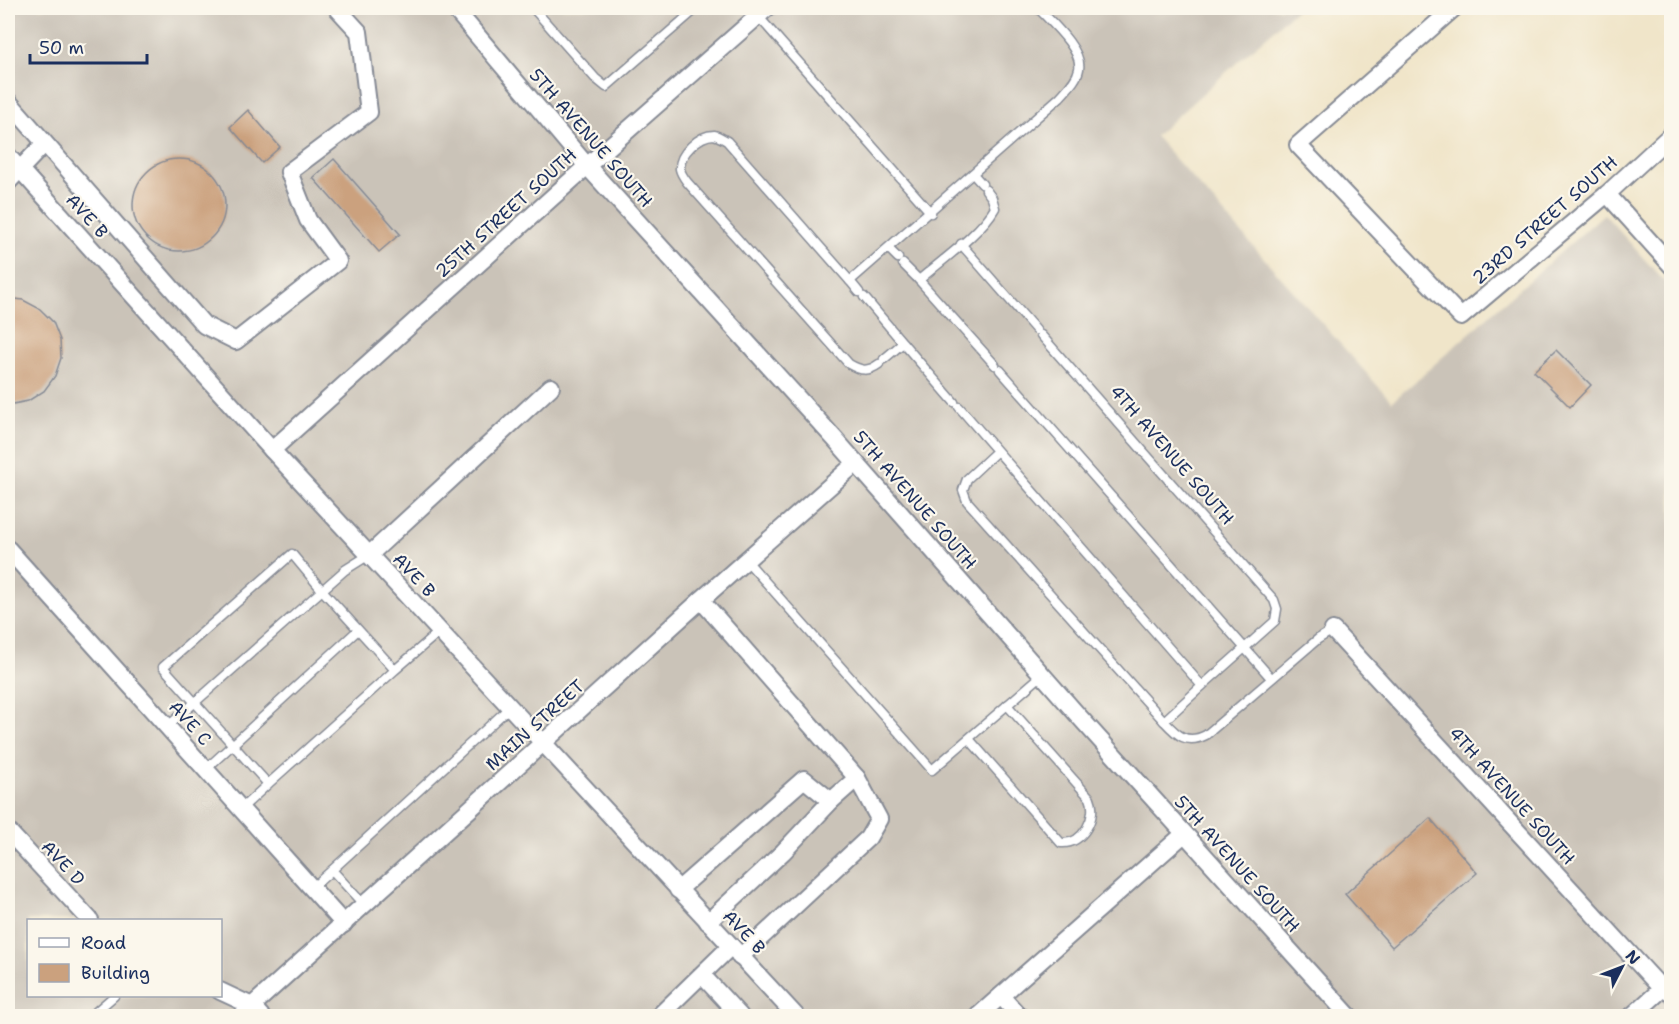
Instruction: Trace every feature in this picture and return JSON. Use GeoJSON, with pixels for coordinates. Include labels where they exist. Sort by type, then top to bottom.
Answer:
{"type":"FeatureCollection","features":[{"type":"Feature","properties":{"kind":"street"},"geometry":{"type":"LineString","coordinates":[[8,101],[204,326],[236,341],[338,261],[308,220],[289,172],[369,112],[359,32],[337,8]]}},
{"type":"Feature","properties":{"kind":"street","name":"5TH AVENUE SOUTH"},"geometry":{"type":"LineString","coordinates":[[454,8],[587,166],[856,463],[1042,675],[1349,1017]]}},
{"type":"Feature","properties":{"kind":"street","name":"23RD STREET SOUTH"},"geometry":{"type":"LineString","coordinates":[[1454,8],[1298,145],[1461,317],[1607,194],[1671,134]]}},
{"type":"Feature","properties":{"kind":"street","name":"25TH STREET SOUTH"},"geometry":{"type":"LineString","coordinates":[[272,450],[758,10]]}},
{"type":"Feature","properties":{"kind":"street"},"geometry":{"type":"LineString","coordinates":[[8,182],[44,144]]}},
{"type":"Feature","properties":{"kind":"street","name":"AVE B"},"geometry":{"type":"LineString","coordinates":[[8,156],[272,450],[796,1017]]}},
{"type":"Feature","properties":{"kind":"street"},"geometry":{"type":"LineString","coordinates":[[1607,194],[1671,266]]}},
{"type":"Feature","properties":{"kind":"street"},"geometry":{"type":"LineString","coordinates":[[369,555],[552,387]]}},
{"type":"Feature","properties":{"kind":"street","name":"MAIN STREET"},"geometry":{"type":"LineString","coordinates":[[251,1013],[364,905],[856,463]]}},
{"type":"Feature","properties":{"kind":"street","name":"AVE C"},"geometry":{"type":"LineString","coordinates":[[8,549],[344,924]]}},
{"type":"Feature","properties":{"kind":"street"},"geometry":{"type":"LineString","coordinates":[[670,1013],[702,975],[736,951],[868,838],[879,819],[857,778],[701,600]]}},
{"type":"Feature","properties":{"kind":"street","name":"4TH AVENUE SOUTH"},"geometry":{"type":"LineString","coordinates":[[1333,630],[1668,990]]}},
{"type":"Feature","properties":{"kind":"street"},"geometry":{"type":"LineString","coordinates":[[708,922],[857,778]]}},
{"type":"Feature","properties":{"kind":"street"},"geometry":{"type":"LineString","coordinates":[[678,890],[804,779],[831,801]]}},
{"type":"Feature","properties":{"kind":"street","name":"AVE D"},"geometry":{"type":"LineString","coordinates":[[8,831],[88,919]]}},
{"type":"Feature","properties":{"kind":"street"},"geometry":{"type":"LineString","coordinates":[[978,1017],[1184,834]]}},
{"type":"Feature","properties":{"kind":"street"},"geometry":{"type":"LineString","coordinates":[[702,975],[740,1017]]}},
{"type":"Feature","properties":{"kind":"street"},"geometry":{"type":"LineString","coordinates":[[1632,1017],[1668,990]]}},
{"type":"Feature","properties":{"kind":"street"},"geometry":{"type":"LineString","coordinates":[[222,993],[251,1013]]}},
{"type":"Feature","properties":{"kind":"street"},"geometry":{"type":"LineString","coordinates":[[1001,996],[1019,1017]]}},
{"type":"Feature","properties":{"kind":"lane"},"geometry":{"type":"LineString","coordinates":[[533,8],[595,78],[606,87],[697,8]]}},
{"type":"Feature","properties":{"kind":"lane"},"geometry":{"type":"LineString","coordinates":[[850,281],[974,174],[1072,84],[1079,69],[1077,54],[1038,8]]}},
{"type":"Feature","properties":{"kind":"lane"},"geometry":{"type":"LineString","coordinates":[[758,10],[930,213]]}},
{"type":"Feature","properties":{"kind":"lane"},"geometry":{"type":"LineString","coordinates":[[903,343],[870,370],[859,370],[849,364],[687,182],[680,171],[682,159],[693,146],[706,136],[717,135],[727,141],[1202,686]]}},
{"type":"Feature","properties":{"kind":"lane"},"geometry":{"type":"LineString","coordinates":[[919,280],[989,218],[995,208],[992,198],[974,174]]}},
{"type":"Feature","properties":{"kind":"lane","name":"4TH AVENUE SOUTH"},"geometry":{"type":"LineString","coordinates":[[961,244],[1274,600],[1277,609],[1275,621],[1244,650]]}},
{"type":"Feature","properties":{"kind":"lane"},"geometry":{"type":"LineString","coordinates":[[889,249],[998,368],[1271,678]]}},
{"type":"Feature","properties":{"kind":"lane"},"geometry":{"type":"LineString","coordinates":[[997,450],[967,479],[963,490],[967,501],[1164,721],[1184,738],[1196,741],[1206,735],[1318,639],[1333,630]]}},
{"type":"Feature","properties":{"kind":"lane"},"geometry":{"type":"LineString","coordinates":[[268,784],[163,667],[186,646],[292,554],[395,670]]}},
{"type":"Feature","properties":{"kind":"lane"},"geometry":{"type":"LineString","coordinates":[[167,727],[345,570],[369,555]]}},
{"type":"Feature","properties":{"kind":"lane"},"geometry":{"type":"LineString","coordinates":[[747,561],[932,770],[1042,675]]}},
{"type":"Feature","properties":{"kind":"lane"},"geometry":{"type":"LineString","coordinates":[[206,769],[358,630]]}},
{"type":"Feature","properties":{"kind":"lane"},"geometry":{"type":"LineString","coordinates":[[241,808],[440,631]]}},
{"type":"Feature","properties":{"kind":"lane"},"geometry":{"type":"LineString","coordinates":[[1164,721],[1244,650]]}},
{"type":"Feature","properties":{"kind":"lane"},"geometry":{"type":"LineString","coordinates":[[969,739],[1061,843],[1073,842],[1086,831],[1092,803],[1090,798],[1007,705]]}},
{"type":"Feature","properties":{"kind":"lane"},"geometry":{"type":"LineString","coordinates":[[312,888],[510,707]]}},
{"type":"Feature","properties":{"kind":"lane"},"geometry":{"type":"LineString","coordinates":[[332,870],[364,905]]}},
{"type":"Feature","properties":{"kind":"lane"},"geometry":{"type":"LineString","coordinates":[[91,1017],[113,997]]}},
{"type":"Feature","properties":{"kind":"shaded area"},"geometry":{"type":"Polygon","coordinates":[[[8,8],[1298,8],[1155,136],[1392,402],[1604,214],[1671,289],[1671,1016],[8,1016],[8,8]]]}},
{"type":"Feature","properties":{"kind":"building"},"geometry":{"type":"Polygon","coordinates":[[[248,110],[280,147],[262,163],[230,127],[248,110]]]}},
{"type":"Feature","properties":{"kind":"building"},"geometry":{"type":"Polygon","coordinates":[[[179,159],[205,167],[217,179],[225,205],[217,231],[205,243],[179,251],[153,243],[141,231],[133,205],[141,179],[153,167],[179,159]]]}},
{"type":"Feature","properties":{"kind":"building"},"geometry":{"type":"Polygon","coordinates":[[[334,159],[400,234],[379,252],[313,178],[334,159]]]}},
{"type":"Feature","properties":{"kind":"building"},"geometry":{"type":"Polygon","coordinates":[[[8,298],[23,300],[40,309],[53,322],[60,340],[61,358],[55,376],[44,391],[28,401],[8,405],[8,298]]]}},
{"type":"Feature","properties":{"kind":"building"},"geometry":{"type":"Polygon","coordinates":[[[1556,350],[1591,385],[1570,407],[1534,371],[1556,350]]]}},
{"type":"Feature","properties":{"kind":"building"},"geometry":{"type":"Polygon","coordinates":[[[1430,818],[1477,873],[1392,947],[1345,894],[1430,818]]]}}]}
